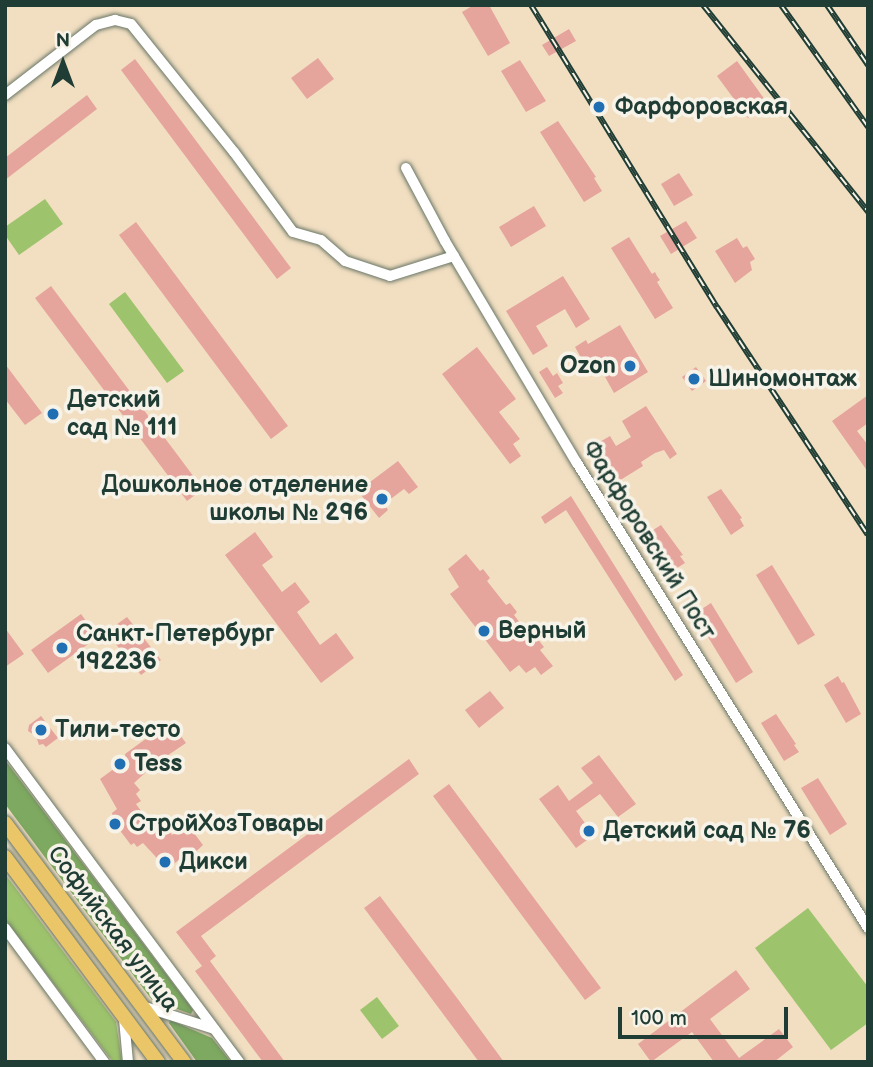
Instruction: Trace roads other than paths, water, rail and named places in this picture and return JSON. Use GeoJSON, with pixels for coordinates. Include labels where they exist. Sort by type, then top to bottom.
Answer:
{"type":"FeatureCollection","features":[{"type":"Feature","properties":{"kind":"main road","name":"Софийская улица"},"geometry":{"type":"LineString","coordinates":[[5,823],[184,1062]]}},
{"type":"Feature","properties":{"kind":"main road","name":"Софийская улица"},"geometry":{"type":"LineString","coordinates":[[5,857],[158,1062]]}},
{"type":"Feature","properties":{"kind":"main road"},"geometry":{"type":"LineString","coordinates":[[60,931],[77,919]]}},
{"type":"Feature","properties":{"kind":"street"},"geometry":{"type":"LineString","coordinates":[[5,95],[96,25],[115,20],[131,24],[234,152],[293,232],[321,240],[345,261],[390,276],[454,256]]}},
{"type":"Feature","properties":{"kind":"street","name":"Фарфоровский Пост"},"geometry":{"type":"LineString","coordinates":[[406,168],[454,256],[675,623],[868,928]]}},
{"type":"Feature","properties":{"kind":"street"},"geometry":{"type":"LineString","coordinates":[[5,748],[239,1062]]}},
{"type":"Feature","properties":{"kind":"street"},"geometry":{"type":"LineString","coordinates":[[5,928],[104,1062]]}},
{"type":"Feature","properties":{"kind":"street"},"geometry":{"type":"LineString","coordinates":[[142,1006],[214,1029]]}},
{"type":"Feature","properties":{"kind":"street"},"geometry":{"type":"LineString","coordinates":[[123,1015],[128,1062]]}},
{"type":"Feature","properties":{"kind":"railway"},"geometry":{"type":"LineString","coordinates":[[531,5],[717,307],[868,535]]}},
{"type":"Feature","properties":{"kind":"railway"},"geometry":{"type":"LineString","coordinates":[[703,5],[868,212]]}},
{"type":"Feature","properties":{"kind":"railway"},"geometry":{"type":"LineString","coordinates":[[781,5],[868,127]]}},
{"type":"Feature","properties":{"kind":"railway"},"geometry":{"type":"LineString","coordinates":[[827,5],[868,65]]}},
{"type":"Feature","properties":{"kind":"place","name":"Фарфоровская"},"geometry":{"type":"Point","coordinates":[599,107]}},
{"type":"Feature","properties":{"kind":"place","name":"Ozon"},"geometry":{"type":"Point","coordinates":[630,366]}},
{"type":"Feature","properties":{"kind":"place","name":"Шиномонтаж"},"geometry":{"type":"Point","coordinates":[694,379]}},
{"type":"Feature","properties":{"kind":"place","name":"Детский сад № 111"},"geometry":{"type":"Point","coordinates":[53,414]}},
{"type":"Feature","properties":{"kind":"place","name":"Дошкольное отделение школы № 296"},"geometry":{"type":"Point","coordinates":[382,499]}},
{"type":"Feature","properties":{"kind":"place","name":"Верный"},"geometry":{"type":"Point","coordinates":[484,631]}},
{"type":"Feature","properties":{"kind":"place","name":"Санкт-Петербург 192236"},"geometry":{"type":"Point","coordinates":[62,648]}},
{"type":"Feature","properties":{"kind":"place","name":"Тили-тесто"},"geometry":{"type":"Point","coordinates":[41,730]}},
{"type":"Feature","properties":{"kind":"place","name":"Tess"},"geometry":{"type":"Point","coordinates":[120,764]}},
{"type":"Feature","properties":{"kind":"place","name":"СтройХозТовары"},"geometry":{"type":"Point","coordinates":[115,824]}},
{"type":"Feature","properties":{"kind":"place","name":"Детский сад № 76"},"geometry":{"type":"Point","coordinates":[589,831]}},
{"type":"Feature","properties":{"kind":"place","name":"Дикси"},"geometry":{"type":"Point","coordinates":[165,862]}}]}
